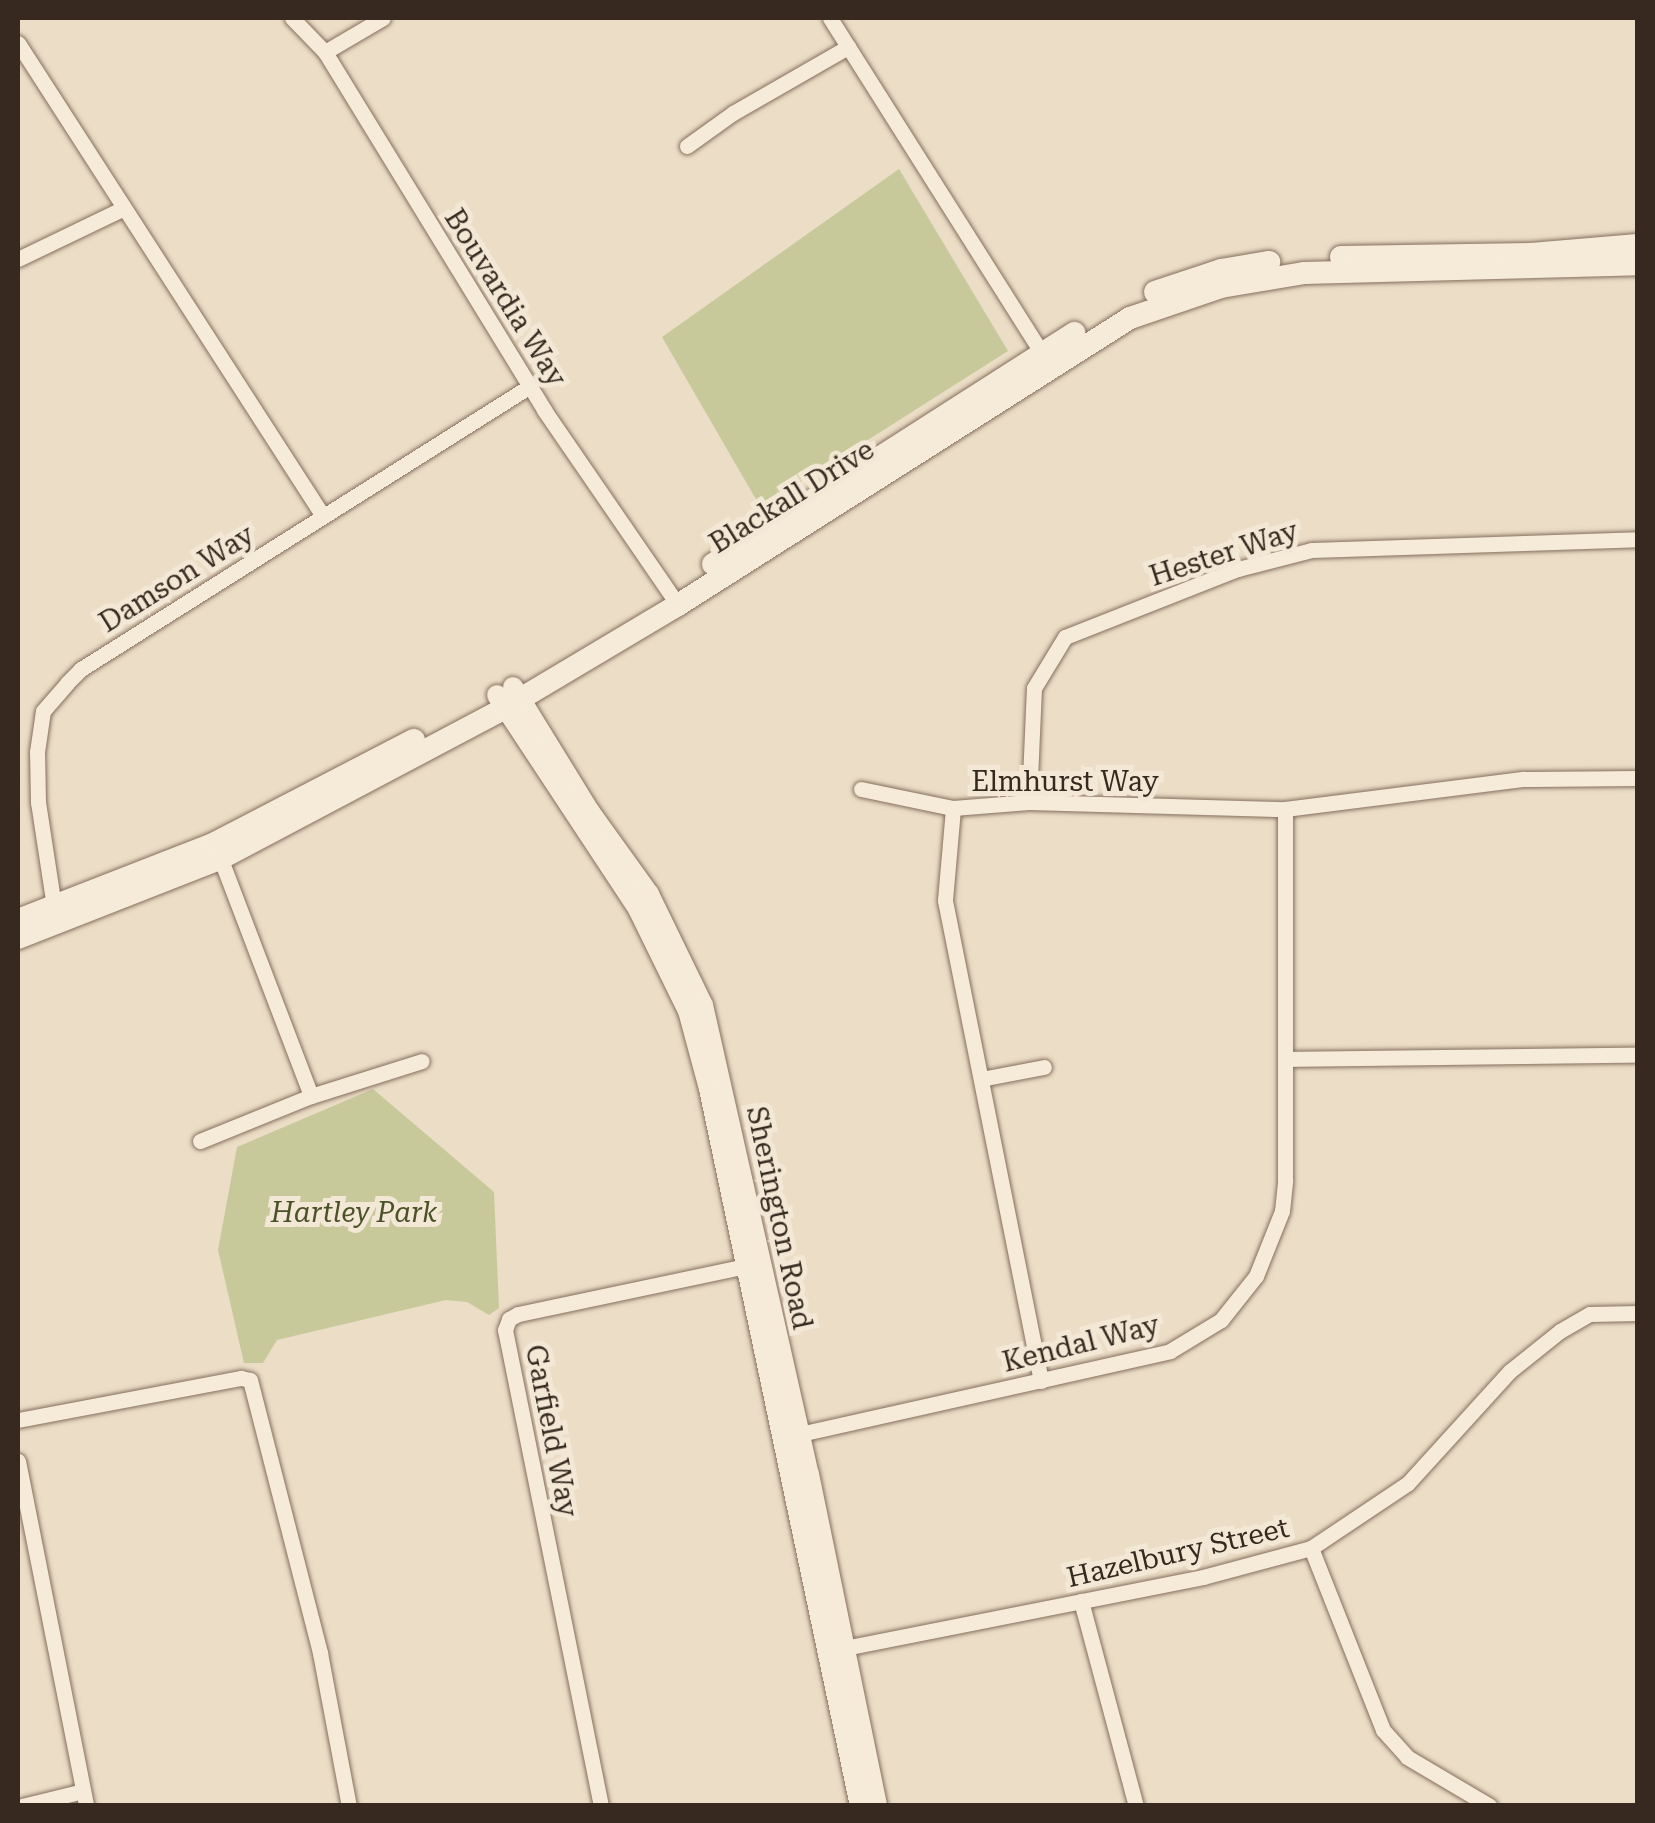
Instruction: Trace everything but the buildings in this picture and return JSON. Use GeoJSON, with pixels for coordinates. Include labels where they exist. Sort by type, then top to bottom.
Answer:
{"type":"FeatureCollection","features":[{"type":"Feature","properties":{"kind":"main road","name":"Blackall Drive"},"geometry":{"type":"LineString","coordinates":[[18,938],[56,916],[218,851],[509,697],[674,599],[1046,359],[1112,311],[1221,270],[1300,258],[1531,254],[1638,246]]}},
{"type":"Feature","properties":{"kind":"main road","name":"Blackall Drive"},"geometry":{"type":"LineString","coordinates":[[1046,359],[1176,300],[1264,278],[1638,264]]}},
{"type":"Feature","properties":{"kind":"main road","name":"Blackall Drive"},"geometry":{"type":"LineString","coordinates":[[18,920],[56,916]]}},
{"type":"Feature","properties":{"kind":"street","name":"Bouvardia Way"},"geometry":{"type":"LineString","coordinates":[[292,18],[324,52],[530,386],[674,599]]}},
{"type":"Feature","properties":{"kind":"street"},"geometry":{"type":"LineString","coordinates":[[324,52],[383,18]]}},
{"type":"Feature","properties":{"kind":"street"},"geometry":{"type":"LineString","coordinates":[[830,18],[1046,359]]}},
{"type":"Feature","properties":{"kind":"street"},"geometry":{"type":"LineString","coordinates":[[18,43],[324,516]]}},
{"type":"Feature","properties":{"kind":"street"},"geometry":{"type":"LineString","coordinates":[[688,146],[733,113],[848,47]]}},
{"type":"Feature","properties":{"kind":"street"},"geometry":{"type":"LineString","coordinates":[[18,258],[122,209]]}},
{"type":"Feature","properties":{"kind":"street","name":"Damson Way"},"geometry":{"type":"LineString","coordinates":[[56,916],[38,802],[37,752],[43,711],[82,669],[530,386]]}},
{"type":"Feature","properties":{"kind":"street","name":"Hester Way"},"geometry":{"type":"LineString","coordinates":[[1028,802],[1034,688],[1065,637],[1238,570],[1312,550],[1638,539]]}},
{"type":"Feature","properties":{"kind":"street","name":"Sherington Road"},"geometry":{"type":"LineString","coordinates":[[509,697],[649,894],[694,980],[715,1047],[753,1265],[834,1650],[860,1806]]}},
{"type":"Feature","properties":{"kind":"street","name":"Elmhurst Way"},"geometry":{"type":"LineString","coordinates":[[1041,1381],[945,900],[953,808],[1028,802],[1285,809],[1524,779],[1638,778]]}},
{"type":"Feature","properties":{"kind":"street"},"geometry":{"type":"LineString","coordinates":[[861,789],[953,808]]}},
{"type":"Feature","properties":{"kind":"street","name":"Kendal Way"},"geometry":{"type":"LineString","coordinates":[[791,1436],[1170,1351],[1221,1320],[1256,1276],[1282,1211],[1287,1059],[1285,809]]}},
{"type":"Feature","properties":{"kind":"street"},"geometry":{"type":"LineString","coordinates":[[218,851],[311,1096]]}},
{"type":"Feature","properties":{"kind":"street"},"geometry":{"type":"LineString","coordinates":[[1287,1059],[1638,1056]]}},
{"type":"Feature","properties":{"kind":"street"},"geometry":{"type":"LineString","coordinates":[[200,1141],[311,1096],[422,1062]]}},
{"type":"Feature","properties":{"kind":"street"},"geometry":{"type":"LineString","coordinates":[[981,1079],[1044,1067]]}},
{"type":"Feature","properties":{"kind":"street","name":"Garfield Way"},"geometry":{"type":"LineString","coordinates":[[601,1806],[505,1330],[508,1319],[753,1265]]}},
{"type":"Feature","properties":{"kind":"street","name":"Hazelbury Street"},"geometry":{"type":"LineString","coordinates":[[834,1650],[1203,1578],[1311,1548],[1408,1482],[1510,1370],[1560,1331],[1590,1314],[1638,1314]]}},
{"type":"Feature","properties":{"kind":"street"},"geometry":{"type":"LineString","coordinates":[[18,1420],[250,1380],[320,1653],[349,1806]]}},
{"type":"Feature","properties":{"kind":"street"},"geometry":{"type":"LineString","coordinates":[[18,1461],[85,1798],[22,1806]]}},
{"type":"Feature","properties":{"kind":"street"},"geometry":{"type":"LineString","coordinates":[[1311,1548],[1383,1730],[1406,1757],[1490,1806]]}},
{"type":"Feature","properties":{"kind":"street"},"geometry":{"type":"LineString","coordinates":[[1082,1601],[1136,1806]]}},
{"type":"Feature","properties":{"kind":"street","name":"Sherington Road"},"geometry":{"type":"LineString","coordinates":[[834,1650],[877,1806]]}},
{"type":"Feature","properties":{"kind":"green space"},"geometry":{"type":"Polygon","coordinates":[[[899,169],[1008,351],[761,508],[662,337],[899,169]]]}},
{"type":"Feature","properties":{"kind":"green space","name":"Hartley Park"},"geometry":{"type":"Polygon","coordinates":[[[373,1089],[494,1192],[499,1308],[489,1315],[467,1302],[446,1300],[277,1340],[263,1363],[244,1363],[218,1250],[237,1147],[373,1089]]]}}]}
